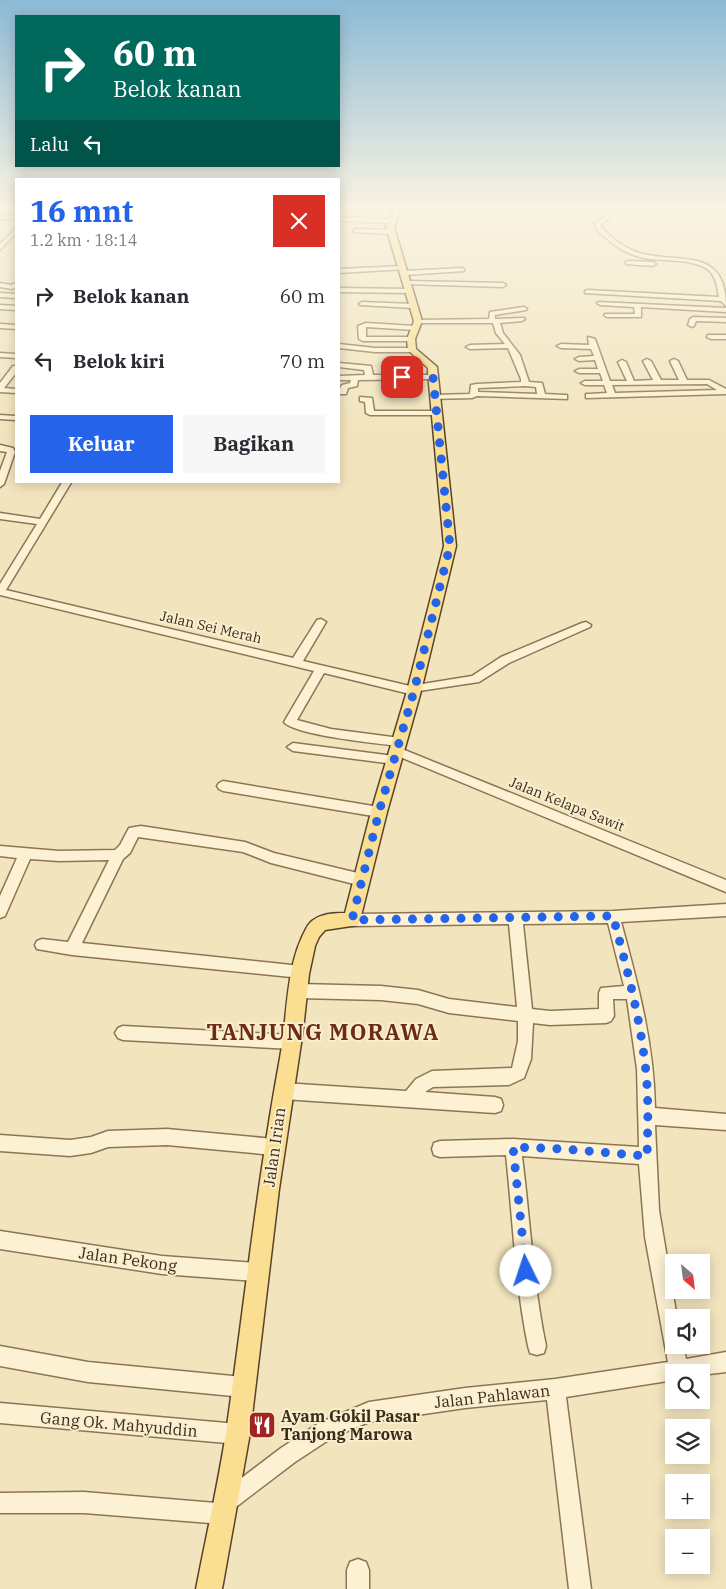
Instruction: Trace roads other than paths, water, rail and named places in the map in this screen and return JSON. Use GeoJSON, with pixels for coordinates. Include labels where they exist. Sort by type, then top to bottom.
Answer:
{"type":"FeatureCollection","features":[{"type":"Feature","properties":{"kind":"main road"},"geometry":{"type":"LineString","coordinates":[[352,920],[450,546],[450,530],[432,367],[412,346],[416,324],[407,282]]}},
{"type":"Feature","properties":{"kind":"main road","name":"Jalan Irian"},"geometry":{"type":"LineString","coordinates":[[209,1589],[238,1434],[274,1147],[293,1042],[300,981],[309,941],[315,927],[327,921],[352,920]]}},
{"type":"Feature","properties":{"kind":"street"},"geometry":{"type":"LineString","coordinates":[[340,290],[379,282]]}},
{"type":"Feature","properties":{"kind":"street"},"geometry":{"type":"LineString","coordinates":[[468,282],[503,285]]}},
{"type":"Feature","properties":{"kind":"street"},"geometry":{"type":"LineString","coordinates":[[587,292],[725,301],[719,282]]}},
{"type":"Feature","properties":{"kind":"street"},"geometry":{"type":"LineString","coordinates":[[0,285],[12,287],[15,286]]}},
{"type":"Feature","properties":{"kind":"street"},"geometry":{"type":"LineString","coordinates":[[0,295],[15,296]]}},
{"type":"Feature","properties":{"kind":"street"},"geometry":{"type":"LineString","coordinates":[[600,303],[726,310]]}},
{"type":"Feature","properties":{"kind":"street"},"geometry":{"type":"LineString","coordinates":[[362,304],[413,306]]}},
{"type":"Feature","properties":{"kind":"street"},"geometry":{"type":"LineString","coordinates":[[607,315],[639,316],[638,305]]}},
{"type":"Feature","properties":{"kind":"street"},"geometry":{"type":"LineString","coordinates":[[0,308],[15,308]]}},
{"type":"Feature","properties":{"kind":"street"},"geometry":{"type":"LineString","coordinates":[[524,309],[491,314],[501,338],[510,346],[523,373],[525,384]]}},
{"type":"Feature","properties":{"kind":"street"},"geometry":{"type":"LineString","coordinates":[[0,319],[15,319]]}},
{"type":"Feature","properties":{"kind":"street"},"geometry":{"type":"LineString","coordinates":[[412,346],[363,339],[362,326],[522,319]]}},
{"type":"Feature","properties":{"kind":"street"},"geometry":{"type":"LineString","coordinates":[[692,325],[693,319],[726,320]]}},
{"type":"Feature","properties":{"kind":"street"},"geometry":{"type":"LineString","coordinates":[[715,320],[719,328]]}},
{"type":"Feature","properties":{"kind":"street"},"geometry":{"type":"LineString","coordinates":[[0,326],[15,327]]}},
{"type":"Feature","properties":{"kind":"street"},"geometry":{"type":"LineString","coordinates":[[711,336],[726,337]]}},
{"type":"Feature","properties":{"kind":"street"},"geometry":{"type":"LineString","coordinates":[[591,338],[612,395]]}},
{"type":"Feature","properties":{"kind":"street"},"geometry":{"type":"LineString","coordinates":[[340,346],[366,349],[412,346]]}},
{"type":"Feature","properties":{"kind":"street"},"geometry":{"type":"LineString","coordinates":[[470,347],[510,346]]}},
{"type":"Feature","properties":{"kind":"street"},"geometry":{"type":"LineString","coordinates":[[561,346],[594,347]]}},
{"type":"Feature","properties":{"kind":"street"},"geometry":{"type":"LineString","coordinates":[[0,355],[15,356]]}},
{"type":"Feature","properties":{"kind":"street"},"geometry":{"type":"LineString","coordinates":[[579,358],[598,358]]}},
{"type":"Feature","properties":{"kind":"street"},"geometry":{"type":"LineString","coordinates":[[647,361],[658,383]]}},
{"type":"Feature","properties":{"kind":"street"},"geometry":{"type":"LineString","coordinates":[[674,361],[684,382]]}},
{"type":"Feature","properties":{"kind":"street"},"geometry":{"type":"LineString","coordinates":[[622,362],[633,383]]}},
{"type":"Feature","properties":{"kind":"street"},"geometry":{"type":"LineString","coordinates":[[340,365],[368,368],[369,377]]}},
{"type":"Feature","properties":{"kind":"street"},"geometry":{"type":"LineString","coordinates":[[579,371],[603,371]]}},
{"type":"Feature","properties":{"kind":"street"},"geometry":{"type":"LineString","coordinates":[[340,392],[345,387],[354,384],[354,377]]}},
{"type":"Feature","properties":{"kind":"street"},"geometry":{"type":"LineString","coordinates":[[340,378],[433,377]]}},
{"type":"Feature","properties":{"kind":"street"},"geometry":{"type":"LineString","coordinates":[[0,389],[13,378]]}},
{"type":"Feature","properties":{"kind":"street"},"geometry":{"type":"LineString","coordinates":[[585,383],[712,382],[726,392],[589,396]]}},
{"type":"Feature","properties":{"kind":"street"},"geometry":{"type":"LineString","coordinates":[[474,394],[474,387],[477,386],[525,384],[539,385],[542,397]]}},
{"type":"Feature","properties":{"kind":"street"},"geometry":{"type":"LineString","coordinates":[[0,389],[15,391]]}},
{"type":"Feature","properties":{"kind":"street"},"geometry":{"type":"LineString","coordinates":[[434,397],[469,397],[474,394],[564,397]]}},
{"type":"Feature","properties":{"kind":"street"},"geometry":{"type":"LineString","coordinates":[[363,399],[369,400],[370,413],[436,413]]}},
{"type":"Feature","properties":{"kind":"street"},"geometry":{"type":"LineString","coordinates":[[0,411],[15,412]]}},
{"type":"Feature","properties":{"kind":"street"},"geometry":{"type":"LineString","coordinates":[[0,417],[15,418]]}},
{"type":"Feature","properties":{"kind":"street"},"geometry":{"type":"LineString","coordinates":[[0,448],[10,450],[11,452],[0,484]]}},
{"type":"Feature","properties":{"kind":"street"},"geometry":{"type":"LineString","coordinates":[[0,592],[67,483]]}},
{"type":"Feature","properties":{"kind":"street"},"geometry":{"type":"LineString","coordinates":[[0,516],[44,522]]}},
{"type":"Feature","properties":{"kind":"street","name":"Jalan Sei Merah"},"geometry":{"type":"LineString","coordinates":[[0,592],[414,689]]}},
{"type":"Feature","properties":{"kind":"street"},"geometry":{"type":"LineString","coordinates":[[296,662],[321,622]]}},
{"type":"Feature","properties":{"kind":"street"},"geometry":{"type":"LineString","coordinates":[[414,689],[475,679],[505,660],[586,625]]}},
{"type":"Feature","properties":{"kind":"street"},"geometry":{"type":"LineString","coordinates":[[321,668],[290,722],[397,751]]}},
{"type":"Feature","properties":{"kind":"street"},"geometry":{"type":"LineString","coordinates":[[293,747],[397,751]]}},
{"type":"Feature","properties":{"kind":"street","name":"Jalan Kelapa Sawit"},"geometry":{"type":"LineString","coordinates":[[397,751],[726,886]]}},
{"type":"Feature","properties":{"kind":"street"},"geometry":{"type":"LineString","coordinates":[[223,786],[379,812]]}},
{"type":"Feature","properties":{"kind":"street"},"geometry":{"type":"LineString","coordinates":[[72,950],[118,855],[125,849],[134,832],[141,831],[245,847],[272,858],[300,866],[362,880]]}},
{"type":"Feature","properties":{"kind":"street"},"geometry":{"type":"LineString","coordinates":[[0,851],[59,856],[118,855]]}},
{"type":"Feature","properties":{"kind":"street"},"geometry":{"type":"LineString","coordinates":[[0,912],[26,853]]}},
{"type":"Feature","properties":{"kind":"street"},"geometry":{"type":"LineString","coordinates":[[352,920],[613,916],[726,910]]}},
{"type":"Feature","properties":{"kind":"street"},"geometry":{"type":"LineString","coordinates":[[613,916],[632,992],[644,1056],[648,1116],[647,1156],[658,1272],[678,1364]]}},
{"type":"Feature","properties":{"kind":"street"},"geometry":{"type":"LineString","coordinates":[[410,1099],[416,1089],[425,1081],[432,1079],[509,1078],[518,1073],[524,1058],[525,1015],[515,917]]}},
{"type":"Feature","properties":{"kind":"street"},"geometry":{"type":"LineString","coordinates":[[42,945],[418,997],[449,1006],[550,1018],[604,1016],[607,1014],[606,993],[632,992]]}},
{"type":"Feature","properties":{"kind":"street"},"geometry":{"type":"LineString","coordinates":[[123,1033],[293,1042]]}},
{"type":"Feature","properties":{"kind":"street"},"geometry":{"type":"LineString","coordinates":[[283,1091],[495,1105]]}},
{"type":"Feature","properties":{"kind":"street"},"geometry":{"type":"LineString","coordinates":[[648,1116],[726,1122]]}},
{"type":"Feature","properties":{"kind":"street"},"geometry":{"type":"LineString","coordinates":[[0,1143],[70,1148],[91,1145],[108,1139],[167,1137],[274,1147]]}},
{"type":"Feature","properties":{"kind":"street"},"geometry":{"type":"LineString","coordinates":[[440,1149],[513,1147],[647,1156]]}},
{"type":"Feature","properties":{"kind":"street"},"geometry":{"type":"LineString","coordinates":[[513,1147],[524,1241],[528,1302],[538,1346]]}},
{"type":"Feature","properties":{"kind":"street","name":"Jalan Pekong"},"geometry":{"type":"LineString","coordinates":[[0,1240],[162,1265],[257,1272]]}},
{"type":"Feature","properties":{"kind":"street"},"geometry":{"type":"LineString","coordinates":[[0,1356],[88,1372],[243,1387]]}},
{"type":"Feature","properties":{"kind":"street","name":"Jalan Pahlawan"},"geometry":{"type":"LineString","coordinates":[[710,1364],[726,1362]]}},
{"type":"Feature","properties":{"kind":"street","name":"Jalan Pahlawan"},"geometry":{"type":"LineString","coordinates":[[224,1509],[288,1455],[326,1430],[369,1412],[465,1398],[555,1389],[665,1371]]}},
{"type":"Feature","properties":{"kind":"street"},"geometry":{"type":"LineString","coordinates":[[555,1389],[580,1589]]}},
{"type":"Feature","properties":{"kind":"street","name":"Gang Ok. Mahyuddin"},"geometry":{"type":"LineString","coordinates":[[0,1413],[238,1434]]}},
{"type":"Feature","properties":{"kind":"street"},"geometry":{"type":"LineString","coordinates":[[0,1503],[37,1501],[89,1502],[224,1509]]}},
{"type":"Feature","properties":{"kind":"place","name":"Ayam Gokil Pasar Tanjong Marowa"},"geometry":{"type":"Point","coordinates":[262,1425]}},
{"type":"Feature","properties":{"kind":"district","name":"TANJUNG MORAWA"},"geometry":{"type":"Point","coordinates":[323,1032]}}]}
